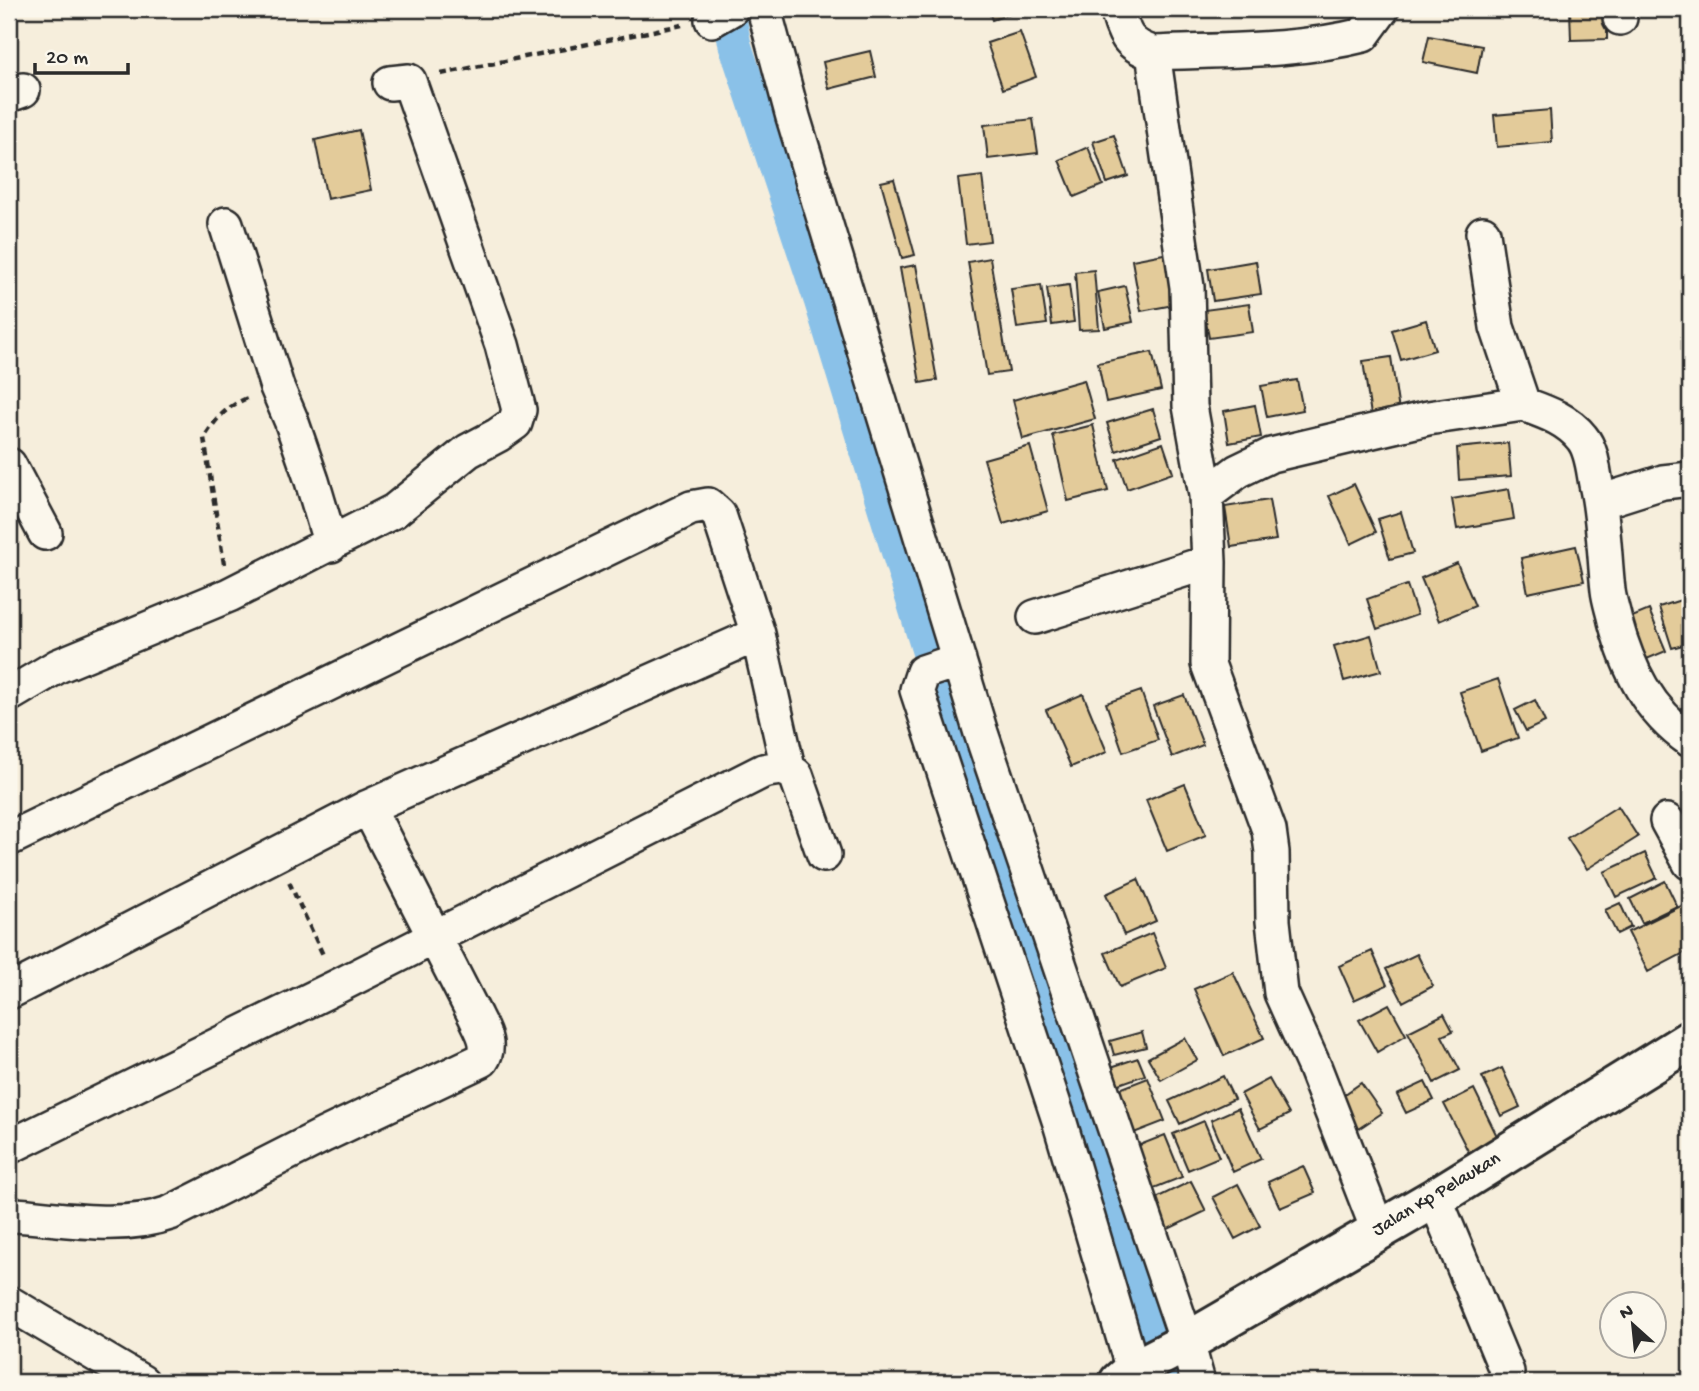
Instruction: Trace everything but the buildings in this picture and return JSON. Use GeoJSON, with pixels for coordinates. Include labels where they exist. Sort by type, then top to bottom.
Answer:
{"type":"FeatureCollection","features":[{"type":"Feature","properties":{"kind":"street"},"geometry":{"type":"LineString","coordinates":[[764,9],[944,665],[981,733],[1198,1382]]}},
{"type":"Feature","properties":{"kind":"street"},"geometry":{"type":"LineString","coordinates":[[1117,9],[1124,33],[1137,48],[1153,53],[1289,46],[1347,39],[1363,35],[1382,9]]}},
{"type":"Feature","properties":{"kind":"street"},"geometry":{"type":"LineString","coordinates":[[1153,53],[1187,287],[1190,406],[1206,495],[1209,562],[1208,664],[1269,830],[1273,866],[1273,921],[1281,993],[1314,1066],[1378,1230]]}},
{"type":"Feature","properties":{"kind":"street"},"geometry":{"type":"LineString","coordinates":[[9,695],[58,666],[229,595],[331,545],[394,511],[468,451],[515,423],[519,410],[502,345],[399,82]]}},
{"type":"Feature","properties":{"kind":"street"},"geometry":{"type":"LineString","coordinates":[[226,224],[277,387],[300,445],[331,545]]}},
{"type":"Feature","properties":{"kind":"street"},"geometry":{"type":"LineString","coordinates":[[1483,233],[1497,327],[1523,404]]}},
{"type":"Feature","properties":{"kind":"street"},"geometry":{"type":"LineString","coordinates":[[1206,495],[1238,471],[1270,455],[1428,418],[1523,404],[1559,417],[1583,439],[1590,453],[1600,502],[1608,593],[1631,672],[1646,697],[1675,729],[1690,740]]}},
{"type":"Feature","properties":{"kind":"street"},"geometry":{"type":"LineString","coordinates":[[9,465],[45,533]]}},
{"type":"Feature","properties":{"kind":"street"},"geometry":{"type":"LineString","coordinates":[[1600,502],[1664,482],[1690,479]]}},
{"type":"Feature","properties":{"kind":"street"},"geometry":{"type":"LineString","coordinates":[[9,839],[691,508],[708,505],[719,515],[758,634],[788,768],[796,775],[824,855]]}},
{"type":"Feature","properties":{"kind":"street"},"geometry":{"type":"LineString","coordinates":[[1035,617],[1209,562]]}},
{"type":"Feature","properties":{"kind":"street"},"geometry":{"type":"LineString","coordinates":[[9,992],[368,807],[758,634]]}},
{"type":"Feature","properties":{"kind":"street"},"geometry":{"type":"LineString","coordinates":[[944,665],[917,690],[1060,1123],[1095,1239],[1125,1378]]}},
{"type":"Feature","properties":{"kind":"street"},"geometry":{"type":"LineString","coordinates":[[9,1147],[568,872],[763,771],[788,768]]}},
{"type":"Feature","properties":{"kind":"street"},"geometry":{"type":"LineString","coordinates":[[11,1214],[113,1222],[150,1220],[170,1213],[324,1135],[482,1060],[487,1044],[483,1034],[368,807]]}},
{"type":"Feature","properties":{"kind":"street"},"geometry":{"type":"LineString","coordinates":[[1667,821],[1690,863]]}},
{"type":"Feature","properties":{"kind":"street","name":"Jalan Kp Pelaukan"},"geometry":{"type":"LineString","coordinates":[[1125,1378],[1435,1198],[1690,1040]]}},
{"type":"Feature","properties":{"kind":"street"},"geometry":{"type":"LineString","coordinates":[[1435,1198],[1507,1372]]}},
{"type":"Feature","properties":{"kind":"street"},"geometry":{"type":"LineString","coordinates":[[1095,1239],[1145,1220]]}},
{"type":"Feature","properties":{"kind":"street"},"geometry":{"type":"LineString","coordinates":[[9,1303],[142,1382]]}},
{"type":"Feature","properties":{"kind":"path"},"geometry":{"type":"LineString","coordinates":[[399,82],[722,14]]}},
{"type":"Feature","properties":{"kind":"path"},"geometry":{"type":"LineString","coordinates":[[229,595],[204,438],[214,421],[233,403],[277,387]]}},
{"type":"Feature","properties":{"kind":"path"},"geometry":{"type":"LineString","coordinates":[[276,853],[338,986]]}},
{"type":"Feature","properties":{"kind":"waterway"},"geometry":{"type":"LineString","coordinates":[[728,9],[735,45],[820,300],[937,680],[1108,1194],[1165,1382]]}}]}
